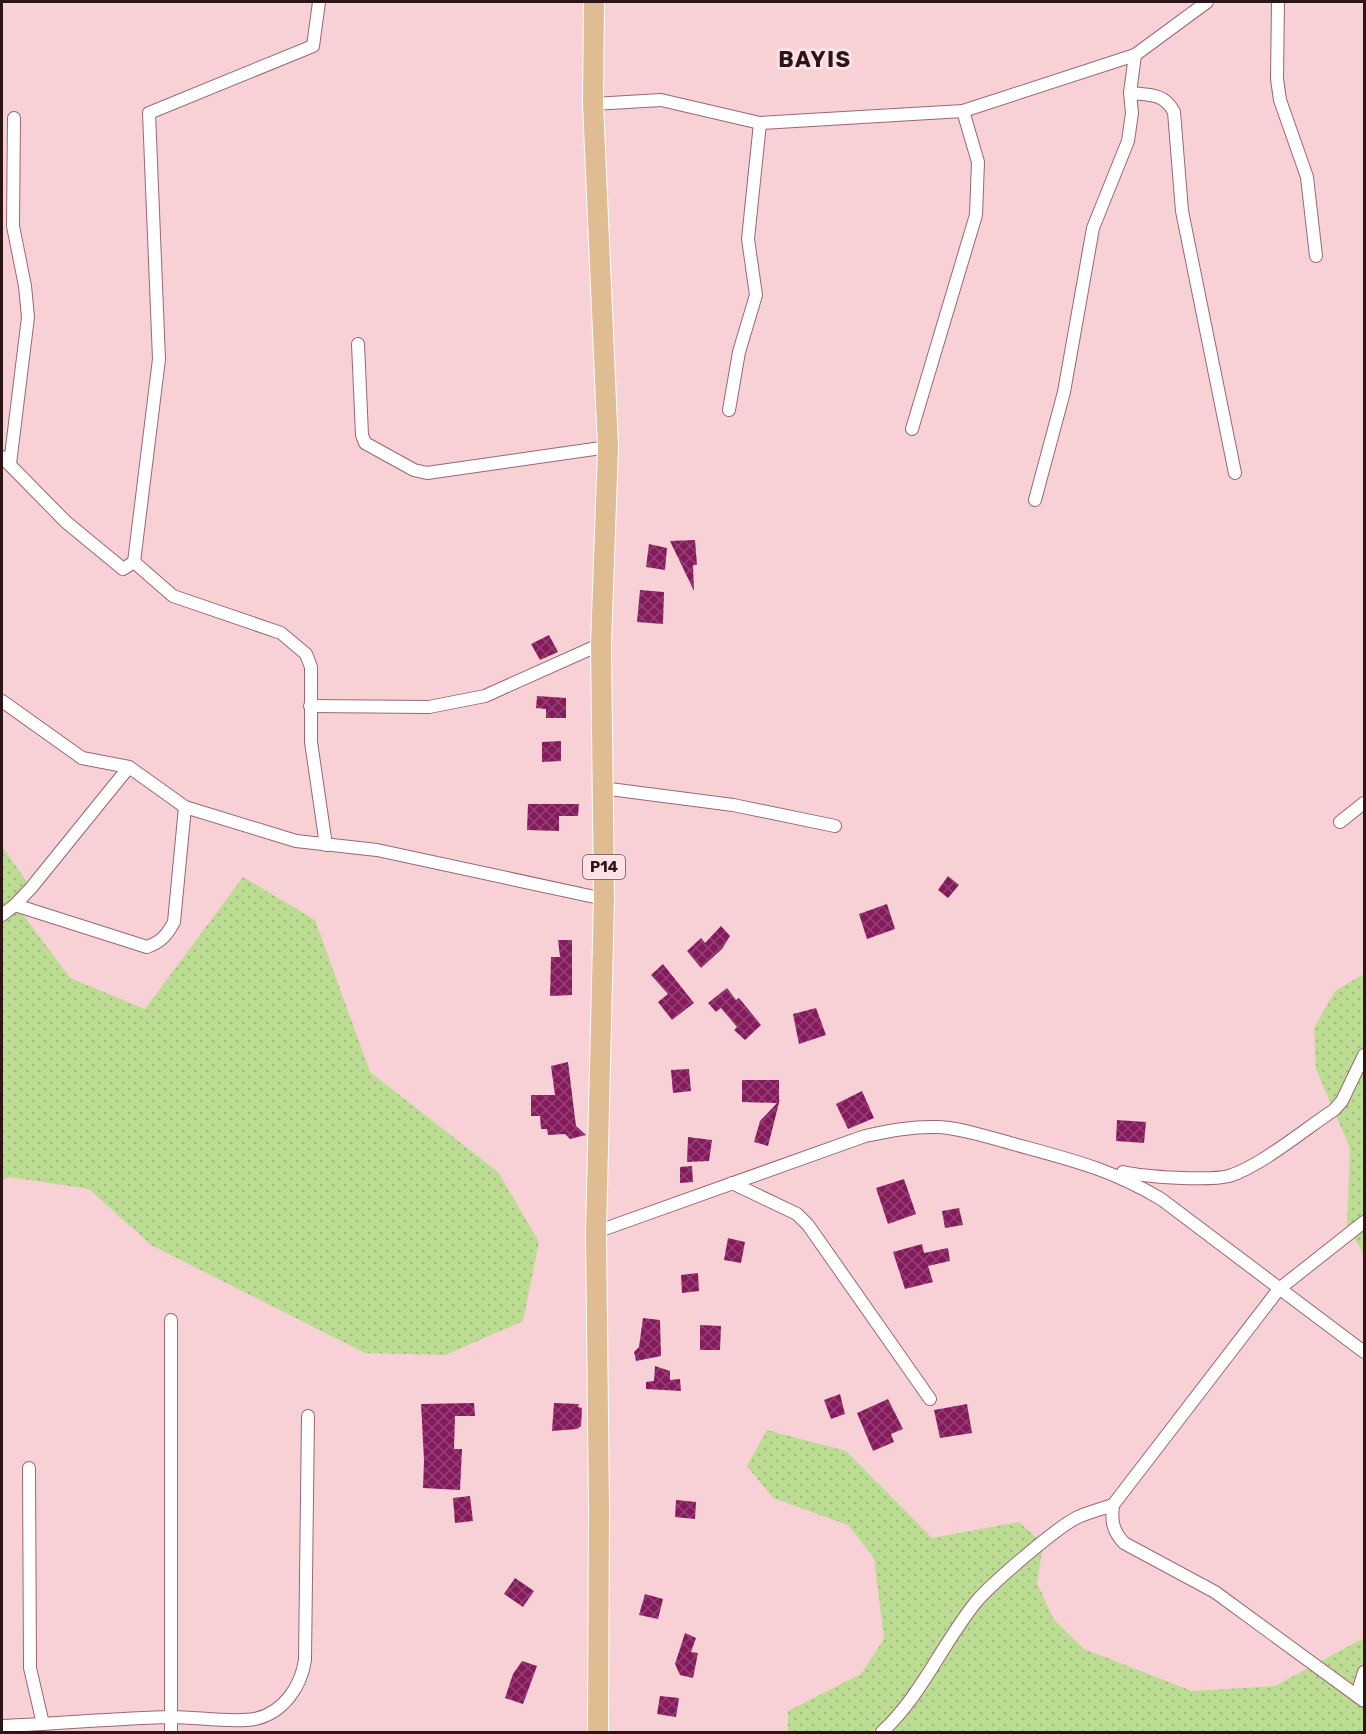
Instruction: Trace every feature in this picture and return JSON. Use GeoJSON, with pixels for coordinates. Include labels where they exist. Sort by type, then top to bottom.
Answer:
{"type":"FeatureCollection","features":[{"type":"Feature","properties":{"kind":"main road","name":"P14"},"geometry":{"type":"LineString","coordinates":[[594,2],[593,104],[608,447],[600,644],[604,899],[596,1232],[599,1508],[598,1732]]}},
{"type":"Feature","properties":{"kind":"street"},"geometry":{"type":"LineString","coordinates":[[134,562],[159,359],[149,113],[313,46],[318,2]]}},
{"type":"Feature","properties":{"kind":"street"},"geometry":{"type":"LineString","coordinates":[[593,104],[661,100],[760,123],[963,111],[1135,56],[1206,2]]}},
{"type":"Feature","properties":{"kind":"street"},"geometry":{"type":"LineString","coordinates":[[1278,2],[1277,79],[1280,100],[1307,177],[1316,256]]}},
{"type":"Feature","properties":{"kind":"street"},"geometry":{"type":"LineString","coordinates":[[1035,500],[1064,392],[1093,228],[1128,141],[1132,113],[1130,93],[1135,56]]}},
{"type":"Feature","properties":{"kind":"street"},"geometry":{"type":"LineString","coordinates":[[1130,93],[1161,96],[1169,102],[1174,112],[1182,211],[1235,473]]}},
{"type":"Feature","properties":{"kind":"street"},"geometry":{"type":"LineString","coordinates":[[912,429],[976,215],[978,162],[963,111]]}},
{"type":"Feature","properties":{"kind":"street"},"geometry":{"type":"LineString","coordinates":[[14,118],[13,226],[25,286],[28,317],[6,461],[66,522],[100,552],[123,569],[134,562]]}},
{"type":"Feature","properties":{"kind":"street"},"geometry":{"type":"LineString","coordinates":[[729,410],[740,352],[756,295],[748,239],[760,123]]}},
{"type":"Feature","properties":{"kind":"street"},"geometry":{"type":"LineString","coordinates":[[358,344],[362,435],[372,448],[414,470],[427,473],[608,447]]}},
{"type":"Feature","properties":{"kind":"street"},"geometry":{"type":"LineString","coordinates":[[134,562],[173,596],[256,622],[282,633],[300,647],[309,658],[311,742],[326,844]]}},
{"type":"Feature","properties":{"kind":"street"},"geometry":{"type":"LineString","coordinates":[[310,706],[429,707],[485,696],[600,644]]}},
{"type":"Feature","properties":{"kind":"street"},"geometry":{"type":"LineString","coordinates":[[2,701],[82,758],[129,767],[185,807],[296,841],[377,850],[604,899]]}},
{"type":"Feature","properties":{"kind":"street"},"geometry":{"type":"LineString","coordinates":[[2,915],[15,905],[129,767]]}},
{"type":"Feature","properties":{"kind":"street"},"geometry":{"type":"LineString","coordinates":[[602,788],[733,805],[835,826]]}},
{"type":"Feature","properties":{"kind":"street"},"geometry":{"type":"LineString","coordinates":[[1340,822],[1365,803]]}},
{"type":"Feature","properties":{"kind":"street"},"geometry":{"type":"LineString","coordinates":[[15,905],[147,947],[157,943],[167,935],[174,922],[185,807]]}},
{"type":"Feature","properties":{"kind":"street"},"geometry":{"type":"LineString","coordinates":[[596,1232],[865,1136],[909,1127],[940,1127],[974,1133],[1102,1168],[1148,1177],[1163,1175],[1213,1178],[1245,1169],[1335,1110],[1342,1101],[1365,1055]]}},
{"type":"Feature","properties":{"kind":"street"},"geometry":{"type":"LineString","coordinates":[[1102,1168],[1131,1180],[1161,1199],[1279,1290],[1365,1352]]}},
{"type":"Feature","properties":{"kind":"street"},"geometry":{"type":"LineString","coordinates":[[732,1183],[797,1214],[808,1225],[930,1399]]}},
{"type":"Feature","properties":{"kind":"street"},"geometry":{"type":"LineString","coordinates":[[1365,1222],[1279,1290],[1113,1505],[1111,1519],[1114,1532],[1124,1543],[1215,1592],[1361,1698],[1365,1672]]}},
{"type":"Feature","properties":{"kind":"street"},"geometry":{"type":"LineString","coordinates":[[171,1320],[171,1732]]}},
{"type":"Feature","properties":{"kind":"street"},"geometry":{"type":"LineString","coordinates":[[2,1726],[42,1724],[76,1728],[171,1717],[255,1719],[276,1709],[288,1699],[303,1674],[308,1416]]}},
{"type":"Feature","properties":{"kind":"street"},"geometry":{"type":"LineString","coordinates":[[29,1468],[30,1668],[42,1724]]}},
{"type":"Feature","properties":{"kind":"street"},"geometry":{"type":"LineString","coordinates":[[882,1732],[917,1693],[975,1603],[988,1590],[1063,1527],[1077,1518],[1113,1505]]}},
{"type":"Feature","properties":{"kind":"street"},"geometry":{"type":"LineString","coordinates":[[255,1719],[255,1732]]}},
{"type":"Feature","properties":{"kind":"green space"},"geometry":{"type":"Polygon","coordinates":[[[2,846],[31,888],[16,905],[70,978],[145,1009],[243,877],[315,920],[370,1072],[498,1172],[539,1242],[523,1321],[445,1355],[365,1353],[151,1245],[89,1189],[10,1177],[2,1180],[2,846]]]}},
{"type":"Feature","properties":{"kind":"green space"},"geometry":{"type":"Polygon","coordinates":[[[1364,974],[1364,1254],[1347,1227],[1350,1148],[1316,1069],[1314,1028],[1335,991],[1364,974]]]}},
{"type":"Feature","properties":{"kind":"green space"},"geometry":{"type":"Polygon","coordinates":[[[767,1430],[846,1451],[932,1538],[1019,1522],[1043,1544],[1037,1583],[1054,1620],[1084,1649],[1192,1691],[1275,1686],[1364,1638],[1364,1732],[788,1732],[788,1711],[861,1674],[884,1639],[874,1558],[848,1525],[773,1498],[747,1466],[767,1430]]]}},
{"type":"Feature","properties":{"kind":"building"},"geometry":{"type":"Polygon","coordinates":[[[695,540],[697,565],[693,565],[694,591],[670,541],[695,540]]]}},
{"type":"Feature","properties":{"kind":"building"},"geometry":{"type":"Polygon","coordinates":[[[649,544],[667,548],[665,570],[646,567],[649,544]]]}},
{"type":"Feature","properties":{"kind":"building"},"geometry":{"type":"Polygon","coordinates":[[[640,590],[664,592],[663,624],[637,622],[640,590]]]}},
{"type":"Feature","properties":{"kind":"building"},"geometry":{"type":"Polygon","coordinates":[[[549,635],[558,652],[540,660],[531,644],[549,635]]]}},
{"type":"Feature","properties":{"kind":"building"},"geometry":{"type":"Polygon","coordinates":[[[537,696],[566,698],[566,718],[546,718],[546,709],[536,708],[537,696]]]}},
{"type":"Feature","properties":{"kind":"building"},"geometry":{"type":"Polygon","coordinates":[[[561,741],[561,761],[542,762],[542,742],[561,741]]]}},
{"type":"Feature","properties":{"kind":"building"},"geometry":{"type":"Polygon","coordinates":[[[528,804],[579,804],[578,816],[559,816],[559,831],[527,830],[528,804]]]}},
{"type":"Feature","properties":{"kind":"building"},"geometry":{"type":"Polygon","coordinates":[[[948,876],[959,885],[948,898],[938,890],[948,876]]]}},
{"type":"Feature","properties":{"kind":"building"},"geometry":{"type":"Polygon","coordinates":[[[887,904],[895,929],[867,939],[859,914],[887,904]]]}},
{"type":"Feature","properties":{"kind":"building"},"geometry":{"type":"Polygon","coordinates":[[[721,926],[730,936],[722,949],[701,968],[687,951],[701,938],[705,943],[721,926]]]}},
{"type":"Feature","properties":{"kind":"building"},"geometry":{"type":"Polygon","coordinates":[[[558,940],[572,940],[572,995],[550,996],[551,957],[560,957],[558,940]]]}},
{"type":"Feature","properties":{"kind":"building"},"geometry":{"type":"Polygon","coordinates":[[[663,964],[694,1003],[672,1020],[658,1002],[668,994],[651,975],[663,964]]]}},
{"type":"Feature","properties":{"kind":"building"},"geometry":{"type":"Polygon","coordinates":[[[727,988],[736,1000],[739,998],[761,1025],[745,1040],[734,1030],[737,1027],[721,1008],[716,1012],[708,1003],[727,988]]]}},
{"type":"Feature","properties":{"kind":"building"},"geometry":{"type":"Polygon","coordinates":[[[816,1008],[826,1035],[799,1044],[793,1014],[816,1008]]]}},
{"type":"Feature","properties":{"kind":"building"},"geometry":{"type":"Polygon","coordinates":[[[568,1062],[576,1126],[586,1135],[570,1139],[565,1134],[548,1135],[547,1129],[541,1129],[540,1116],[531,1116],[531,1095],[555,1095],[551,1066],[568,1062]]]}},
{"type":"Feature","properties":{"kind":"building"},"geometry":{"type":"Polygon","coordinates":[[[689,1069],[691,1091],[673,1093],[671,1070],[689,1069]]]}},
{"type":"Feature","properties":{"kind":"building"},"geometry":{"type":"Polygon","coordinates":[[[742,1080],[779,1080],[779,1101],[780,1099],[768,1146],[754,1142],[760,1121],[777,1103],[742,1102],[742,1080]]]}},
{"type":"Feature","properties":{"kind":"building"},"geometry":{"type":"Polygon","coordinates":[[[862,1091],[874,1118],[848,1129],[836,1104],[862,1091]]]}},
{"type":"Feature","properties":{"kind":"building"},"geometry":{"type":"Polygon","coordinates":[[[1117,1120],[1146,1122],[1144,1143],[1116,1141],[1117,1120]]]}},
{"type":"Feature","properties":{"kind":"building"},"geometry":{"type":"Polygon","coordinates":[[[688,1137],[712,1140],[709,1161],[687,1162],[688,1137]]]}},
{"type":"Feature","properties":{"kind":"building"},"geometry":{"type":"Polygon","coordinates":[[[692,1166],[693,1182],[680,1183],[680,1167],[692,1166]]]}},
{"type":"Feature","properties":{"kind":"building"},"geometry":{"type":"Polygon","coordinates":[[[904,1179],[916,1214],[888,1224],[876,1188],[904,1179]]]}},
{"type":"Feature","properties":{"kind":"building"},"geometry":{"type":"Polygon","coordinates":[[[959,1208],[963,1225],[945,1228],[942,1211],[959,1208]]]}},
{"type":"Feature","properties":{"kind":"building"},"geometry":{"type":"Polygon","coordinates":[[[728,1238],[745,1242],[741,1263],[724,1260],[728,1238]]]}},
{"type":"Feature","properties":{"kind":"building"},"geometry":{"type":"Polygon","coordinates":[[[922,1244],[924,1253],[948,1248],[950,1261],[928,1266],[933,1282],[905,1289],[893,1252],[922,1244]]]}},
{"type":"Feature","properties":{"kind":"building"},"geometry":{"type":"Polygon","coordinates":[[[698,1273],[699,1291],[682,1293],[681,1275],[698,1273]]]}},
{"type":"Feature","properties":{"kind":"building"},"geometry":{"type":"Polygon","coordinates":[[[643,1318],[660,1320],[661,1356],[636,1361],[634,1352],[639,1347],[643,1318]]]}},
{"type":"Feature","properties":{"kind":"building"},"geometry":{"type":"Polygon","coordinates":[[[700,1325],[721,1326],[720,1350],[700,1350],[700,1325]]]}},
{"type":"Feature","properties":{"kind":"building"},"geometry":{"type":"Polygon","coordinates":[[[655,1366],[670,1371],[670,1380],[680,1379],[681,1391],[646,1389],[646,1382],[654,1381],[655,1366]]]}},
{"type":"Feature","properties":{"kind":"building"},"geometry":{"type":"Polygon","coordinates":[[[840,1394],[845,1414],[831,1419],[824,1400],[840,1394]]]}},
{"type":"Feature","properties":{"kind":"building"},"geometry":{"type":"Polygon","coordinates":[[[888,1399],[903,1429],[891,1434],[894,1442],[873,1451],[857,1413],[888,1399]]]}},
{"type":"Feature","properties":{"kind":"building"},"geometry":{"type":"Polygon","coordinates":[[[474,1403],[475,1416],[455,1416],[454,1449],[462,1449],[460,1490],[423,1488],[421,1404],[474,1403]]]}},
{"type":"Feature","properties":{"kind":"building"},"geometry":{"type":"Polygon","coordinates":[[[554,1403],[579,1404],[578,1407],[582,1408],[581,1426],[577,1429],[552,1431],[554,1403]]]}},
{"type":"Feature","properties":{"kind":"building"},"geometry":{"type":"Polygon","coordinates":[[[967,1404],[972,1433],[940,1438],[934,1410],[967,1404]]]}},
{"type":"Feature","properties":{"kind":"building"},"geometry":{"type":"Polygon","coordinates":[[[470,1496],[473,1521],[455,1523],[453,1498],[470,1496]]]}},
{"type":"Feature","properties":{"kind":"building"},"geometry":{"type":"Polygon","coordinates":[[[676,1500],[696,1502],[695,1519],[675,1517],[676,1500]]]}},
{"type":"Feature","properties":{"kind":"building"},"geometry":{"type":"Polygon","coordinates":[[[515,1578],[534,1591],[523,1607],[504,1594],[515,1578]]]}},
{"type":"Feature","properties":{"kind":"building"},"geometry":{"type":"Polygon","coordinates":[[[645,1594],[663,1599],[658,1619],[639,1615],[645,1594]]]}},
{"type":"Feature","properties":{"kind":"building"},"geometry":{"type":"Polygon","coordinates":[[[685,1633],[696,1638],[691,1652],[698,1653],[693,1678],[680,1675],[675,1664],[685,1633]]]}},
{"type":"Feature","properties":{"kind":"building"},"geometry":{"type":"Polygon","coordinates":[[[522,1661],[537,1666],[523,1704],[505,1698],[513,1674],[522,1661]]]}},
{"type":"Feature","properties":{"kind":"building"},"geometry":{"type":"Polygon","coordinates":[[[660,1696],[679,1698],[676,1717],[657,1714],[660,1696]]]}},
{"type":"Feature","properties":{"kind":"district","name":"BAYIS"},"geometry":{"type":"Point","coordinates":[815,59]}}]}
